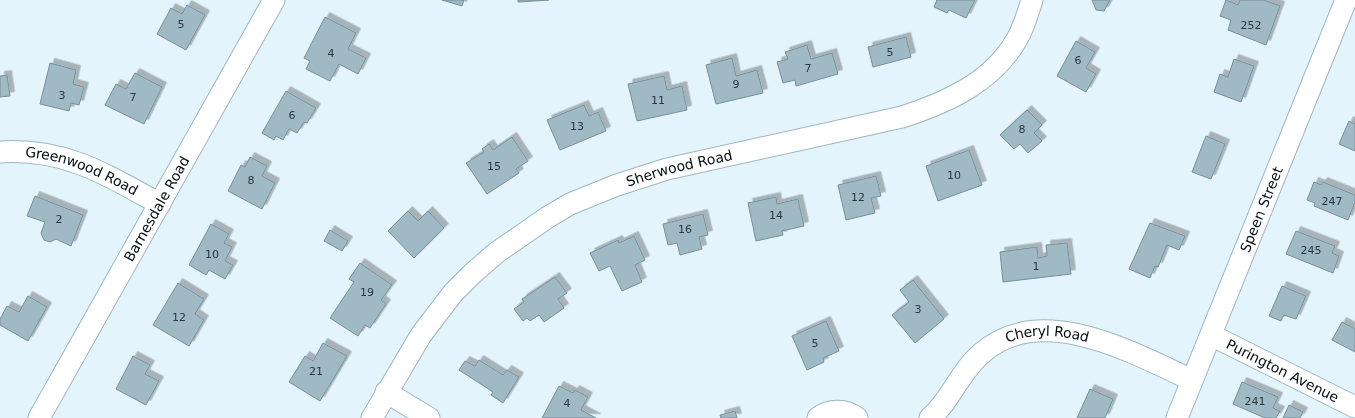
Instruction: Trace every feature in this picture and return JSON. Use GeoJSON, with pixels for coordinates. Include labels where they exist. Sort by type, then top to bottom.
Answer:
{"type":"FeatureCollection","features":[{"type":"Feature","properties":{"kind":"street","name":"Barnesdale Road"},"geometry":{"type":"LineString","coordinates":[[39,418],[274,0]]}},
{"type":"Feature","properties":{"kind":"street","name":"Sherwood Road"},"geometry":{"type":"LineString","coordinates":[[372,418],[421,335],[453,293],[496,253],[548,217],[592,194],[642,176],[902,117],[948,100],[986,76],[1002,60],[1017,40],[1032,0]]}},
{"type":"Feature","properties":{"kind":"street","name":"Speen Street"},"geometry":{"type":"LineString","coordinates":[[1177,418],[1346,0]]}},
{"type":"Feature","properties":{"kind":"street","name":"Greenwood Road"},"geometry":{"type":"LineString","coordinates":[[0,152],[24,151],[67,158],[103,173],[160,204]]}},
{"type":"Feature","properties":{"kind":"street","name":"Cheryl Road"},"geometry":{"type":"LineString","coordinates":[[930,418],[946,400],[962,374],[984,351],[1014,335],[1032,331],[1050,330],[1086,337],[1133,354],[1192,380]]}},
{"type":"Feature","properties":{"kind":"street","name":"Purington Avenue"},"geometry":{"type":"LineString","coordinates":[[1211,335],[1355,407]]}},
{"type":"Feature","properties":{"kind":"street"},"geometry":{"type":"LineString","coordinates":[[386,392],[429,418]]}},
{"type":"Feature","properties":{"kind":"street"},"geometry":{"type":"LineString","coordinates":[[818,418],[831,412],[843,411],[857,418]]}},
{"type":"Feature","properties":{"kind":"building"},"geometry":{"type":"Polygon","coordinates":[[[442,0],[464,0],[462,6],[442,0]]]}},
{"type":"Feature","properties":{"kind":"building"},"geometry":{"type":"Polygon","coordinates":[[[518,0],[549,0],[518,2],[518,0]]]}},
{"type":"Feature","properties":{"kind":"building"},"geometry":{"type":"Polygon","coordinates":[[[937,0],[975,0],[966,18],[949,10],[947,13],[934,7],[937,0]]]}},
{"type":"Feature","properties":{"kind":"building"},"geometry":{"type":"Polygon","coordinates":[[[1092,0],[1110,0],[1104,11],[1096,10],[1092,0]]]}},
{"type":"Feature","properties":{"kind":"building"},"geometry":{"type":"Polygon","coordinates":[[[1226,0],[1238,5],[1240,0],[1264,0],[1280,6],[1266,45],[1228,30],[1231,20],[1220,16],[1226,0]]]}},
{"type":"Feature","properties":{"kind":"building"},"geometry":{"type":"Polygon","coordinates":[[[187,5],[205,15],[186,50],[157,34],[171,8],[182,14],[187,5]]]}},
{"type":"Feature","properties":{"kind":"building"},"geometry":{"type":"Polygon","coordinates":[[[325,17],[356,33],[348,49],[366,58],[358,74],[339,64],[330,81],[306,69],[310,61],[304,58],[325,17]]]}},
{"type":"Feature","properties":{"kind":"building"},"geometry":{"type":"Polygon","coordinates":[[[906,37],[911,57],[873,67],[868,47],[906,37]]]}},
{"type":"Feature","properties":{"kind":"building"},"geometry":{"type":"Polygon","coordinates":[[[1076,41],[1095,52],[1086,68],[1096,74],[1086,92],[1057,76],[1076,41]]]}},
{"type":"Feature","properties":{"kind":"building"},"geometry":{"type":"Polygon","coordinates":[[[807,45],[811,59],[832,53],[838,74],[796,86],[795,80],[783,83],[777,62],[788,59],[785,52],[807,45]]]}},
{"type":"Feature","properties":{"kind":"building"},"geometry":{"type":"Polygon","coordinates":[[[732,58],[736,76],[757,70],[763,93],[716,104],[706,65],[732,58]]]}},
{"type":"Feature","properties":{"kind":"building"},"geometry":{"type":"Polygon","coordinates":[[[1234,59],[1254,66],[1241,102],[1214,92],[1220,74],[1228,77],[1234,59]]]}},
{"type":"Feature","properties":{"kind":"building"},"geometry":{"type":"Polygon","coordinates":[[[50,63],[76,70],[73,84],[84,87],[79,105],[71,103],[69,111],[40,104],[50,63]]]}},
{"type":"Feature","properties":{"kind":"building"},"geometry":{"type":"Polygon","coordinates":[[[135,73],[162,87],[144,124],[105,105],[116,84],[126,89],[135,73]]]}},
{"type":"Feature","properties":{"kind":"building"},"geometry":{"type":"Polygon","coordinates":[[[7,75],[10,96],[0,97],[0,76],[7,75]]]}},
{"type":"Feature","properties":{"kind":"building"},"geometry":{"type":"Polygon","coordinates":[[[664,76],[667,90],[682,86],[687,110],[637,121],[628,84],[664,76]]]}},
{"type":"Feature","properties":{"kind":"building"},"geometry":{"type":"Polygon","coordinates":[[[286,91],[316,108],[307,123],[304,122],[297,133],[289,129],[283,140],[276,136],[274,140],[262,133],[286,91]]]}},
{"type":"Feature","properties":{"kind":"building"},"geometry":{"type":"Polygon","coordinates":[[[584,105],[589,116],[598,112],[606,131],[560,150],[547,120],[584,105]]]}},
{"type":"Feature","properties":{"kind":"building"},"geometry":{"type":"Polygon","coordinates":[[[1027,110],[1042,125],[1034,133],[1042,141],[1028,153],[1020,144],[1014,149],[1000,135],[1027,110]]]}},
{"type":"Feature","properties":{"kind":"building"},"geometry":{"type":"Polygon","coordinates":[[[1349,121],[1355,124],[1355,151],[1339,144],[1349,121]]]}},
{"type":"Feature","properties":{"kind":"building"},"geometry":{"type":"Polygon","coordinates":[[[1206,136],[1225,144],[1211,179],[1192,172],[1206,136]]]}},
{"type":"Feature","properties":{"kind":"building"},"geometry":{"type":"Polygon","coordinates":[[[512,137],[528,161],[516,169],[519,173],[487,194],[466,163],[484,152],[482,149],[489,144],[493,150],[512,137]]]}},
{"type":"Feature","properties":{"kind":"building"},"geometry":{"type":"Polygon","coordinates":[[[969,150],[982,185],[938,201],[926,166],[969,150]]]}},
{"type":"Feature","properties":{"kind":"building"},"geometry":{"type":"Polygon","coordinates":[[[250,157],[267,166],[262,176],[275,183],[262,209],[228,191],[241,165],[245,167],[250,157]]]}},
{"type":"Feature","properties":{"kind":"building"},"geometry":{"type":"Polygon","coordinates":[[[876,176],[881,196],[871,198],[875,213],[846,220],[838,185],[876,176]]]}},
{"type":"Feature","properties":{"kind":"building"},"geometry":{"type":"Polygon","coordinates":[[[1314,182],[1321,185],[1323,182],[1355,195],[1355,202],[1348,220],[1314,206],[1315,203],[1307,200],[1314,182]]]}},
{"type":"Feature","properties":{"kind":"building"},"geometry":{"type":"Polygon","coordinates":[[[35,196],[83,215],[71,246],[56,239],[50,242],[44,240],[41,233],[45,222],[27,216],[35,196]]]}},
{"type":"Feature","properties":{"kind":"building"},"geometry":{"type":"Polygon","coordinates":[[[776,197],[777,204],[798,199],[804,226],[782,231],[783,235],[756,241],[748,203],[776,197]]]}},
{"type":"Feature","properties":{"kind":"building"},"geometry":{"type":"Polygon","coordinates":[[[408,211],[418,221],[428,211],[444,228],[414,258],[388,231],[408,211]]]}},
{"type":"Feature","properties":{"kind":"building"},"geometry":{"type":"Polygon","coordinates":[[[703,214],[708,235],[699,237],[702,249],[680,255],[677,243],[668,245],[663,224],[703,214]]]}},
{"type":"Feature","properties":{"kind":"building"},"geometry":{"type":"Polygon","coordinates":[[[1150,223],[1185,236],[1179,250],[1167,245],[1158,267],[1155,266],[1150,278],[1129,269],[1150,223]]]}},
{"type":"Feature","properties":{"kind":"building"},"geometry":{"type":"Polygon","coordinates":[[[211,224],[229,234],[224,243],[232,247],[225,261],[233,265],[225,279],[209,270],[206,275],[189,265],[211,224]]]}},
{"type":"Feature","properties":{"kind":"building"},"geometry":{"type":"Polygon","coordinates":[[[330,230],[348,241],[342,251],[324,241],[330,230]]]}},
{"type":"Feature","properties":{"kind":"building"},"geometry":{"type":"Polygon","coordinates":[[[1296,231],[1335,246],[1332,253],[1339,256],[1333,273],[1286,254],[1296,231]]]}},
{"type":"Feature","properties":{"kind":"building"},"geometry":{"type":"Polygon","coordinates":[[[634,236],[645,260],[635,265],[642,282],[622,291],[610,266],[599,271],[590,253],[618,240],[619,243],[634,236]]]}},
{"type":"Feature","properties":{"kind":"building"},"geometry":{"type":"Polygon","coordinates":[[[1067,243],[1071,274],[1003,282],[1000,252],[1037,247],[1038,258],[1047,256],[1046,245],[1067,243]]]}},
{"type":"Feature","properties":{"kind":"building"},"geometry":{"type":"Polygon","coordinates":[[[360,263],[392,285],[381,300],[386,304],[370,328],[365,325],[358,336],[330,318],[354,282],[349,279],[360,263]]]}},
{"type":"Feature","properties":{"kind":"building"},"geometry":{"type":"Polygon","coordinates":[[[555,277],[567,293],[558,299],[564,308],[544,322],[539,315],[530,321],[527,318],[523,321],[514,309],[524,302],[522,299],[555,277]]]}},
{"type":"Feature","properties":{"kind":"building"},"geometry":{"type":"Polygon","coordinates":[[[913,280],[944,319],[915,343],[892,315],[909,302],[900,290],[913,280]]]}},
{"type":"Feature","properties":{"kind":"building"},"geometry":{"type":"Polygon","coordinates":[[[178,283],[204,299],[195,314],[204,320],[189,346],[153,325],[178,283]]]}},
{"type":"Feature","properties":{"kind":"building"},"geometry":{"type":"Polygon","coordinates":[[[1282,286],[1306,296],[1296,319],[1284,315],[1281,321],[1269,316],[1282,286]]]}},
{"type":"Feature","properties":{"kind":"building"},"geometry":{"type":"Polygon","coordinates":[[[28,296],[47,307],[28,341],[0,325],[0,319],[7,306],[19,312],[28,296]]]}},
{"type":"Feature","properties":{"kind":"building"},"geometry":{"type":"Polygon","coordinates":[[[826,321],[839,351],[823,358],[824,362],[807,370],[792,336],[826,321]]]}},
{"type":"Feature","properties":{"kind":"building"},"geometry":{"type":"Polygon","coordinates":[[[1342,322],[1355,329],[1355,352],[1332,340],[1342,322]]]}},
{"type":"Feature","properties":{"kind":"building"},"geometry":{"type":"Polygon","coordinates":[[[323,343],[347,356],[320,401],[289,382],[305,356],[313,361],[323,343]]]}},
{"type":"Feature","properties":{"kind":"building"},"geometry":{"type":"Polygon","coordinates":[[[133,356],[150,365],[145,374],[159,381],[146,405],[116,389],[133,356]]]}},
{"type":"Feature","properties":{"kind":"building"},"geometry":{"type":"Polygon","coordinates":[[[479,360],[503,375],[507,370],[519,377],[503,403],[491,395],[493,392],[459,370],[465,361],[475,366],[479,360]]]}},
{"type":"Feature","properties":{"kind":"building"},"geometry":{"type":"Polygon","coordinates":[[[1242,382],[1278,397],[1273,408],[1280,411],[1276,418],[1265,418],[1233,404],[1242,382]]]}},
{"type":"Feature","properties":{"kind":"building"},"geometry":{"type":"Polygon","coordinates":[[[559,386],[573,393],[575,390],[588,397],[581,410],[596,418],[542,418],[559,386]]]}},
{"type":"Feature","properties":{"kind":"building"},"geometry":{"type":"Polygon","coordinates":[[[1090,389],[1113,399],[1105,418],[1077,418],[1090,389]]]}},
{"type":"Feature","properties":{"kind":"building"},"geometry":{"type":"Polygon","coordinates":[[[1289,405],[1303,412],[1300,418],[1283,418],[1289,405]]]}},
{"type":"Feature","properties":{"kind":"building"},"geometry":{"type":"Polygon","coordinates":[[[735,411],[737,418],[721,418],[720,415],[735,411]]]}}]}
